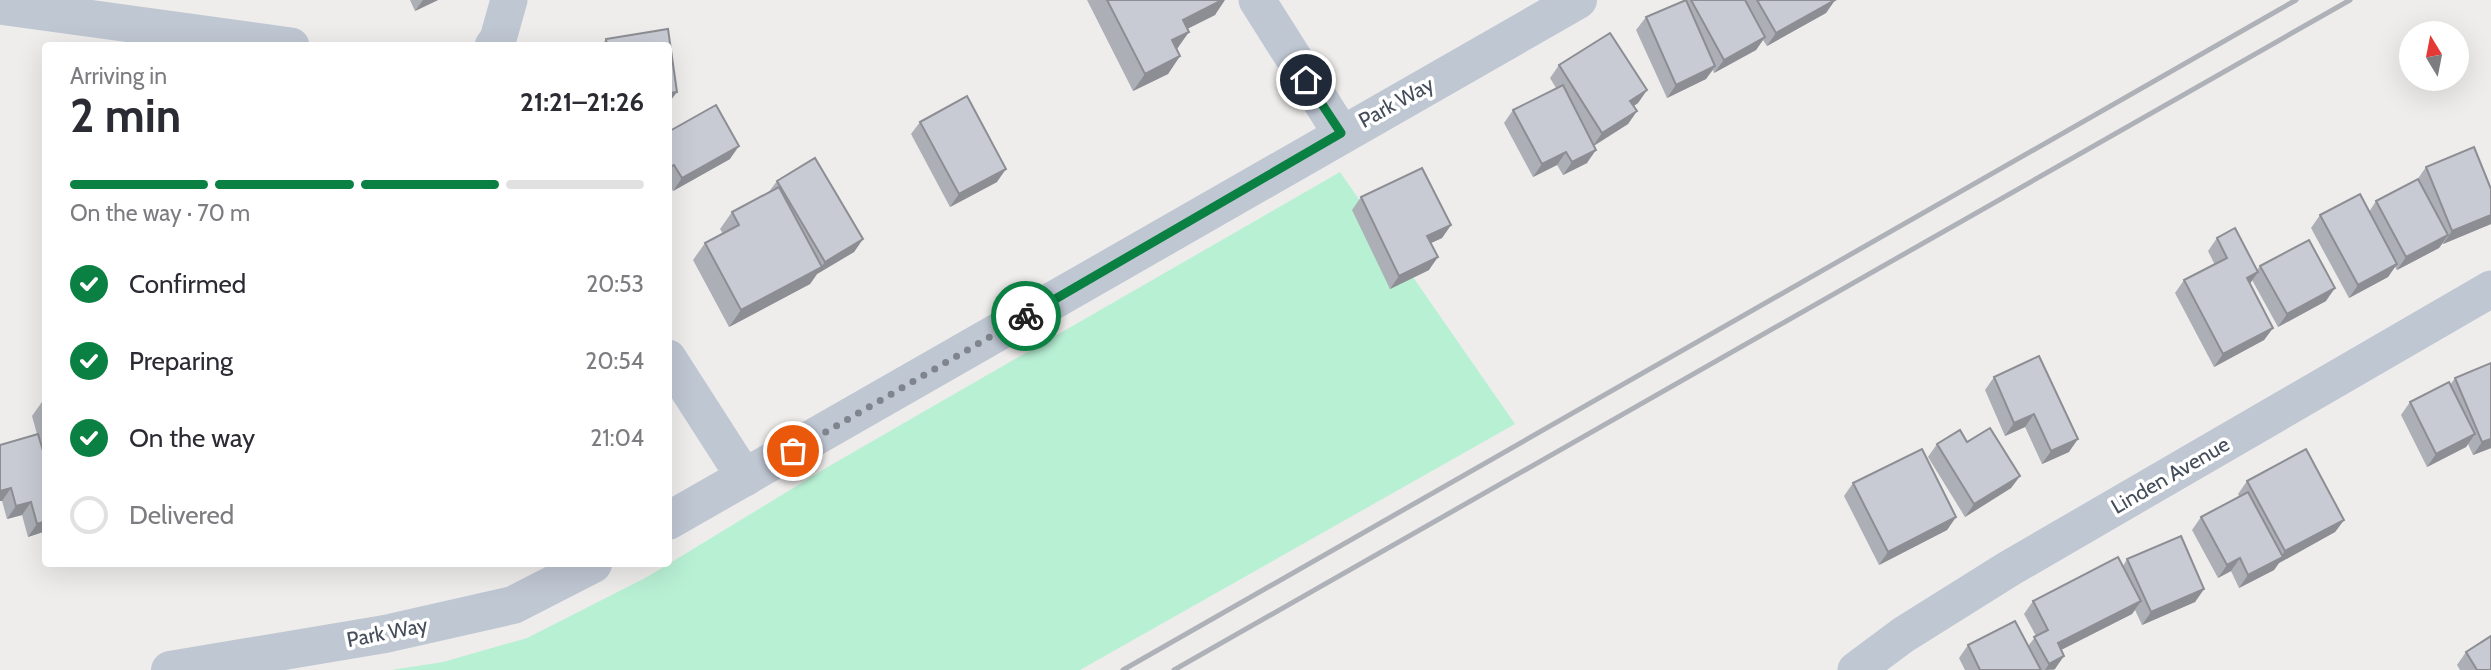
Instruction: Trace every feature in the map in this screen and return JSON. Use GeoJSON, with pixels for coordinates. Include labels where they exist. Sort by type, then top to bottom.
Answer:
{"type":"FeatureCollection","features":[{"type":"Feature","properties":{"kind":"street"},"geometry":{"type":"LineString","coordinates":[[496,42],[509,0]]}},
{"type":"Feature","properties":{"kind":"street"},"geometry":{"type":"LineString","coordinates":[[1257,0],[1341,133]]}},
{"type":"Feature","properties":{"kind":"street","name":"Park Way"},"geometry":{"type":"LineString","coordinates":[[672,519],[1341,133],[1578,0]]}},
{"type":"Feature","properties":{"kind":"street"},"geometry":{"type":"LineString","coordinates":[[0,6],[262,42]]}},
{"type":"Feature","properties":{"kind":"street","name":"Linden Avenue"},"geometry":{"type":"LineString","coordinates":[[1856,670],[1903,635],[2010,568],[2491,289]]}},
{"type":"Feature","properties":{"kind":"street"},"geometry":{"type":"LineString","coordinates":[[672,364],[745,478]]}},
{"type":"Feature","properties":{"kind":"street","name":"Park Way"},"geometry":{"type":"LineString","coordinates":[[170,670],[385,634],[513,605],[587,567]]}},
{"type":"Feature","properties":{"kind":"green space"},"geometry":{"type":"Polygon","coordinates":[[[1340,172],[1515,424],[1080,670],[391,670],[443,662],[527,638],[663,567],[672,567],[672,562],[831,465],[1340,172]]]}},
{"type":"Feature","properties":{"kind":"building"},"geometry":{"type":"Polygon","coordinates":[[[1107,0],[1222,0],[1183,20],[1189,32],[1172,40],[1180,56],[1145,74],[1107,0]]]}},
{"type":"Feature","properties":{"kind":"building"},"geometry":{"type":"Polygon","coordinates":[[[1686,0],[1715,66],[1676,85],[1646,17],[1686,0]]]}},
{"type":"Feature","properties":{"kind":"building"},"geometry":{"type":"Polygon","coordinates":[[[1691,0],[1745,0],[1765,37],[1724,60],[1691,0]]]}},
{"type":"Feature","properties":{"kind":"building"},"geometry":{"type":"Polygon","coordinates":[[[1757,0],[1835,0],[1776,33],[1757,0]]]}},
{"type":"Feature","properties":{"kind":"building"},"geometry":{"type":"Polygon","coordinates":[[[668,29],[670,42],[606,42],[606,39],[668,29]]]}},
{"type":"Feature","properties":{"kind":"building"},"geometry":{"type":"Polygon","coordinates":[[[1610,33],[1647,90],[1630,101],[1637,111],[1602,133],[1559,65],[1610,33]]]}},
{"type":"Feature","properties":{"kind":"building"},"geometry":{"type":"Polygon","coordinates":[[[672,57],[677,92],[672,93],[672,57]]]}},
{"type":"Feature","properties":{"kind":"building"},"geometry":{"type":"Polygon","coordinates":[[[1563,85],[1596,150],[1572,162],[1566,152],[1542,164],[1513,110],[1563,85]]]}},
{"type":"Feature","properties":{"kind":"building"},"geometry":{"type":"Polygon","coordinates":[[[967,96],[1006,169],[959,194],[920,122],[967,96]]]}},
{"type":"Feature","properties":{"kind":"building"},"geometry":{"type":"Polygon","coordinates":[[[716,105],[739,146],[682,178],[674,165],[672,166],[672,130],[716,105]]]}},
{"type":"Feature","properties":{"kind":"building"},"geometry":{"type":"Polygon","coordinates":[[[2474,147],[2491,189],[2491,215],[2452,231],[2426,167],[2474,147]]]}},
{"type":"Feature","properties":{"kind":"building"},"geometry":{"type":"Polygon","coordinates":[[[815,158],[863,239],[825,262],[777,181],[815,158]]]}},
{"type":"Feature","properties":{"kind":"building"},"geometry":{"type":"Polygon","coordinates":[[[1422,168],[1451,225],[1427,236],[1438,257],[1399,276],[1361,197],[1422,168]]]}},
{"type":"Feature","properties":{"kind":"building"},"geometry":{"type":"Polygon","coordinates":[[[2418,179],[2448,235],[2406,257],[2376,201],[2418,179]]]}},
{"type":"Feature","properties":{"kind":"building"},"geometry":{"type":"Polygon","coordinates":[[[779,187],[822,267],[741,310],[705,243],[739,225],[732,212],[779,187]]]}},
{"type":"Feature","properties":{"kind":"building"},"geometry":{"type":"Polygon","coordinates":[[[2360,194],[2397,264],[2358,285],[2320,215],[2360,194]]]}},
{"type":"Feature","properties":{"kind":"building"},"geometry":{"type":"Polygon","coordinates":[[[2235,228],[2258,272],[2247,278],[2273,328],[2223,354],[2184,280],[2227,258],[2217,238],[2235,228]]]}},
{"type":"Feature","properties":{"kind":"building"},"geometry":{"type":"Polygon","coordinates":[[[2309,240],[2335,288],[2287,314],[2260,266],[2309,240]]]}},
{"type":"Feature","properties":{"kind":"building"},"geometry":{"type":"Polygon","coordinates":[[[2039,356],[2078,439],[2051,451],[2034,414],[2014,423],[1994,377],[2039,356]]]}},
{"type":"Feature","properties":{"kind":"building"},"geometry":{"type":"Polygon","coordinates":[[[2491,363],[2491,439],[2482,442],[2455,378],[2491,363]]]}},
{"type":"Feature","properties":{"kind":"building"},"geometry":{"type":"Polygon","coordinates":[[[2449,382],[2475,434],[2436,454],[2410,402],[2449,382]]]}},
{"type":"Feature","properties":{"kind":"building"},"geometry":{"type":"Polygon","coordinates":[[[1990,428],[2020,476],[1974,504],[1937,444],[1960,430],[1967,442],[1990,428]]]}},
{"type":"Feature","properties":{"kind":"building"},"geometry":{"type":"Polygon","coordinates":[[[38,434],[42,448],[42,522],[37,524],[31,502],[16,506],[11,488],[0,491],[0,445],[38,434]]]}},
{"type":"Feature","properties":{"kind":"building"},"geometry":{"type":"Polygon","coordinates":[[[1922,449],[1956,517],[1888,552],[1853,483],[1922,449]]]}},
{"type":"Feature","properties":{"kind":"building"},"geometry":{"type":"Polygon","coordinates":[[[2306,449],[2344,520],[2285,551],[2247,481],[2306,449]]]}},
{"type":"Feature","properties":{"kind":"building"},"geometry":{"type":"Polygon","coordinates":[[[2248,492],[2283,557],[2248,575],[2240,558],[2227,565],[2201,517],[2248,492]]]}},
{"type":"Feature","properties":{"kind":"building"},"geometry":{"type":"Polygon","coordinates":[[[2181,536],[2204,589],[2151,612],[2127,559],[2181,536]]]}},
{"type":"Feature","properties":{"kind":"building"},"geometry":{"type":"Polygon","coordinates":[[[2118,557],[2141,601],[2058,643],[2064,656],[2049,664],[2034,637],[2048,630],[2033,601],[2118,557]]]}},
{"type":"Feature","properties":{"kind":"building"},"geometry":{"type":"Polygon","coordinates":[[[2015,621],[2041,670],[1980,670],[1968,645],[2015,621]]]}},
{"type":"Feature","properties":{"kind":"building"},"geometry":{"type":"Polygon","coordinates":[[[2491,636],[2491,670],[2477,670],[2466,652],[2491,636]]]}},
{"type":"Feature","properties":{"kind":"railway"},"geometry":{"type":"LineString","coordinates":[[1123,670],[2296,0]]}},
{"type":"Feature","properties":{"kind":"railway"},"geometry":{"type":"LineString","coordinates":[[1174,670],[2350,0]]}},
{"type":"Feature","properties":{"kind":"way so far"},"geometry":{"type":"LineString","coordinates":[[793,451],[1026,316]]}},
{"type":"Feature","properties":{"kind":"route"},"geometry":{"type":"LineString","coordinates":[[1026,316],[1341,133],[1306,80]]}}]}
